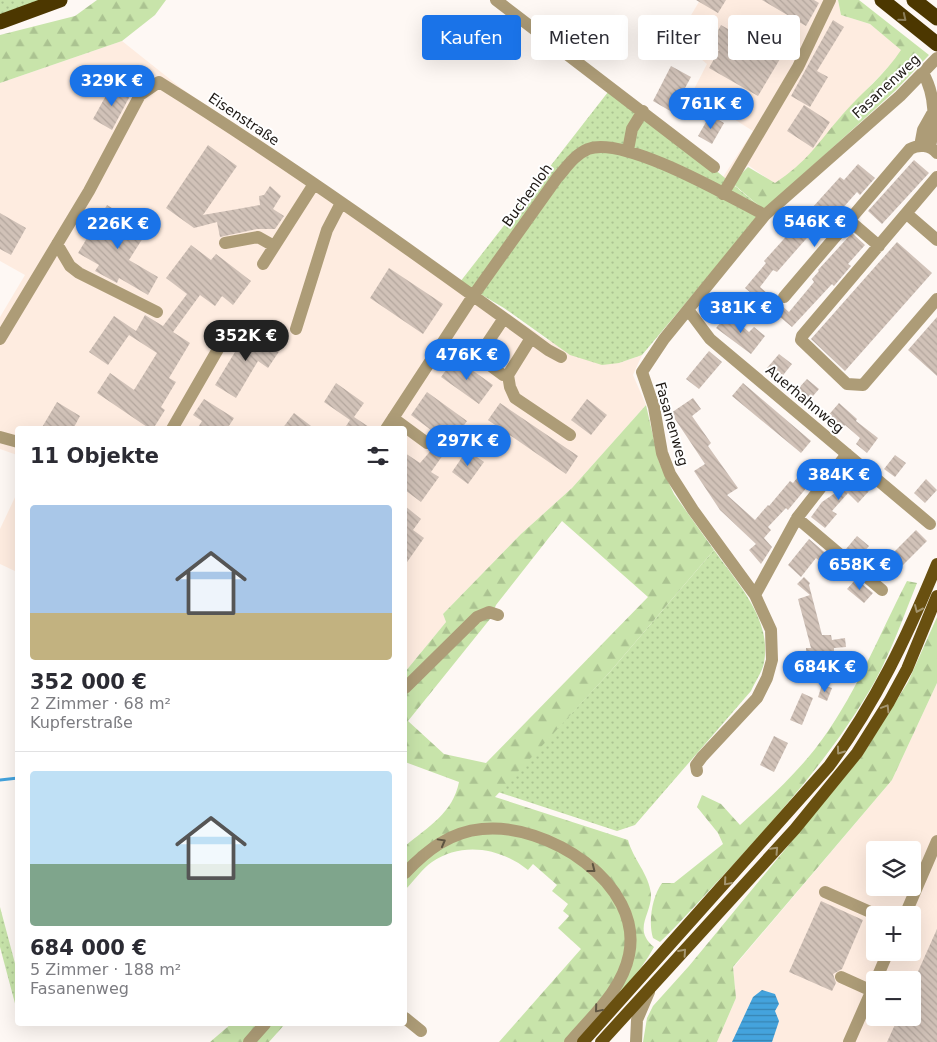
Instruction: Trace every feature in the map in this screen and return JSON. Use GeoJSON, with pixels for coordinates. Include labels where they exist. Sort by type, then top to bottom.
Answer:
{"type":"FeatureCollection","features":[{"type":"Feature","properties":{"kind":"highway"},"geometry":{"type":"LineString","coordinates":[[0,22],[60,0]]}},
{"type":"Feature","properties":{"kind":"highway"},"geometry":{"type":"LineString","coordinates":[[882,0],[931,40]]}},
{"type":"Feature","properties":{"kind":"highway"},"geometry":{"type":"LineString","coordinates":[[914,0],[937,18]]}},
{"type":"Feature","properties":{"kind":"main road"},"geometry":{"type":"LineString","coordinates":[[583,1042],[801,799],[849,739],[896,658],[937,564]]}},
{"type":"Feature","properties":{"kind":"main road"},"geometry":{"type":"LineString","coordinates":[[598,1042],[650,988],[795,829],[856,754],[889,702],[906,669],[937,596]]}},
{"type":"Feature","properties":{"kind":"street"},"geometry":{"type":"LineString","coordinates":[[496,0],[714,167]]}},
{"type":"Feature","properties":{"kind":"street"},"geometry":{"type":"LineString","coordinates":[[723,194],[798,67],[830,0]]}},
{"type":"Feature","properties":{"kind":"street","name":"Fasanenweg"},"geometry":{"type":"LineString","coordinates":[[697,771],[696,765],[702,757],[757,698],[767,678],[772,660],[772,630],[755,595],[693,510],[670,474],[662,453],[653,401],[643,379],[642,372],[647,362],[765,215],[923,73],[937,58]]}},
{"type":"Feature","properties":{"kind":"street"},"geometry":{"type":"LineString","coordinates":[[784,297],[910,149],[929,149],[933,132],[932,114],[934,100],[931,87],[923,73]]}},
{"type":"Feature","properties":{"kind":"street","name":"Eisenstraße"},"geometry":{"type":"LineString","coordinates":[[0,339],[89,191],[140,96],[158,82],[342,203],[561,357]]}},
{"type":"Feature","properties":{"kind":"street"},"geometry":{"type":"LineString","coordinates":[[628,150],[632,129],[643,111]]}},
{"type":"Feature","properties":{"kind":"street","name":"Buchenloh"},"geometry":{"type":"LineString","coordinates":[[389,424],[473,296],[571,160],[588,149],[603,147],[628,150],[765,215]]}},
{"type":"Feature","properties":{"kind":"street"},"geometry":{"type":"LineString","coordinates":[[937,177],[802,336],[804,344],[847,384],[864,385],[937,299]]}},
{"type":"Feature","properties":{"kind":"street"},"geometry":{"type":"LineString","coordinates":[[263,264],[314,184]]}},
{"type":"Feature","properties":{"kind":"street"},"geometry":{"type":"LineString","coordinates":[[296,329],[327,230],[342,203]]}},
{"type":"Feature","properties":{"kind":"street"},"geometry":{"type":"LineString","coordinates":[[907,214],[937,240]]}},
{"type":"Feature","properties":{"kind":"street"},"geometry":{"type":"LineString","coordinates":[[850,221],[879,246]]}},
{"type":"Feature","properties":{"kind":"street"},"geometry":{"type":"LineString","coordinates":[[225,243],[258,237],[274,246]]}},
{"type":"Feature","properties":{"kind":"street"},"geometry":{"type":"LineString","coordinates":[[57,244],[70,266],[79,273],[157,312]]}},
{"type":"Feature","properties":{"kind":"street","name":"Auerhahnweg"},"geometry":{"type":"LineString","coordinates":[[689,311],[710,339],[930,524]]}},
{"type":"Feature","properties":{"kind":"street"},"geometry":{"type":"LineString","coordinates":[[504,318],[480,354],[480,358],[503,375],[508,375]]}},
{"type":"Feature","properties":{"kind":"street"},"geometry":{"type":"LineString","coordinates":[[174,426],[225,338]]}},
{"type":"Feature","properties":{"kind":"street"},"geometry":{"type":"LineString","coordinates":[[532,338],[508,375],[510,387],[515,398],[570,435]]}},
{"type":"Feature","properties":{"kind":"street"},"geometry":{"type":"LineString","coordinates":[[407,433],[427,443]]}},
{"type":"Feature","properties":{"kind":"street"},"geometry":{"type":"LineString","coordinates":[[0,437],[15,441]]}},
{"type":"Feature","properties":{"kind":"street"},"geometry":{"type":"LineString","coordinates":[[755,595],[797,518],[847,454]]}},
{"type":"Feature","properties":{"kind":"street"},"geometry":{"type":"LineString","coordinates":[[797,518],[882,590]]}},
{"type":"Feature","properties":{"kind":"street"},"geometry":{"type":"LineString","coordinates":[[407,686],[477,617],[489,612],[498,615]]}},
{"type":"Feature","properties":{"kind":"street"},"geometry":{"type":"LineString","coordinates":[[407,871],[430,849],[456,835],[482,829],[500,828],[543,840],[562,849],[581,860],[611,886],[626,910],[631,933],[629,956],[613,991],[570,1042]]}},
{"type":"Feature","properties":{"kind":"street"},"geometry":{"type":"LineString","coordinates":[[909,906],[937,841]]}},
{"type":"Feature","properties":{"kind":"street"},"geometry":{"type":"LineString","coordinates":[[825,892],[866,910]]}},
{"type":"Feature","properties":{"kind":"street"},"geometry":{"type":"LineString","coordinates":[[841,977],[866,983]]}},
{"type":"Feature","properties":{"kind":"street"},"geometry":{"type":"LineString","coordinates":[[636,1042],[637,1020],[650,988]]}},
{"type":"Feature","properties":{"kind":"street"},"geometry":{"type":"LineString","coordinates":[[849,1042],[866,1003]]}},
{"type":"Feature","properties":{"kind":"street"},"geometry":{"type":"LineString","coordinates":[[598,1042],[600,1026],[604,1019]]}},
{"type":"Feature","properties":{"kind":"street"},"geometry":{"type":"LineString","coordinates":[[407,1020],[421,1031]]}},
{"type":"Feature","properties":{"kind":"street"},"geometry":{"type":"LineString","coordinates":[[249,1042],[264,1026]]}},
{"type":"Feature","properties":{"kind":"shaded area"},"geometry":{"type":"Polygon","coordinates":[[[700,0],[838,0],[841,15],[870,24],[902,50],[894,61],[842,115],[818,147],[795,170],[775,184],[748,165],[732,183],[723,177],[753,131],[692,93],[707,64],[702,60],[718,60],[718,15],[691,15],[700,0]]]}},
{"type":"Feature","properties":{"kind":"shaded area"},"geometry":{"type":"Polygon","coordinates":[[[122,41],[181,88],[547,340],[619,363],[642,355],[633,375],[646,405],[572,488],[521,534],[443,614],[446,622],[407,670],[407,426],[15,426],[15,454],[0,449],[0,317],[25,275],[0,261],[0,83],[122,41]]]}},
{"type":"Feature","properties":{"kind":"shaded area"},"geometry":{"type":"Polygon","coordinates":[[[15,497],[15,571],[0,564],[0,529],[15,497]]]}},
{"type":"Feature","properties":{"kind":"shaded area"},"geometry":{"type":"Polygon","coordinates":[[[937,683],[937,1042],[717,1042],[736,998],[733,968],[892,780],[937,683]]]}},
{"type":"Feature","properties":{"kind":"green space"},"geometry":{"type":"Polygon","coordinates":[[[0,0],[46,0],[0,15],[0,0]]]}},
{"type":"Feature","properties":{"kind":"green space"},"geometry":{"type":"Polygon","coordinates":[[[97,0],[166,0],[155,15],[122,41],[0,83],[0,35],[75,16],[97,0]]]}},
{"type":"Feature","properties":{"kind":"green space"},"geometry":{"type":"Polygon","coordinates":[[[838,0],[859,0],[929,55],[896,90],[764,210],[732,183],[748,167],[775,183],[786,175],[812,152],[842,115],[888,68],[901,50],[870,24],[841,15],[838,0]]]}},
{"type":"Feature","properties":{"kind":"green space"},"geometry":{"type":"Polygon","coordinates":[[[608,92],[635,104],[764,210],[642,355],[619,363],[602,365],[570,355],[504,308],[460,282],[608,92]]]}},
{"type":"Feature","properties":{"kind":"green space"},"geometry":{"type":"Polygon","coordinates":[[[646,405],[659,462],[674,494],[714,550],[609,673],[495,797],[628,840],[650,887],[651,901],[645,921],[644,934],[654,947],[646,961],[625,986],[565,1042],[499,1042],[581,949],[558,928],[569,916],[563,911],[568,904],[552,891],[557,885],[533,864],[528,870],[517,862],[494,852],[468,850],[444,855],[432,862],[407,888],[407,844],[431,826],[445,811],[456,793],[459,782],[407,763],[407,670],[446,622],[443,614],[521,534],[572,488],[646,405]],[[562,521],[496,605],[490,619],[408,721],[444,754],[486,763],[648,597],[562,521]]]}},
{"type":"Feature","properties":{"kind":"green space"},"geometry":{"type":"Polygon","coordinates":[[[714,550],[742,589],[758,617],[765,647],[764,663],[751,691],[635,825],[617,831],[498,792],[609,673],[714,550]]]}},
{"type":"Feature","properties":{"kind":"green space"},"geometry":{"type":"Polygon","coordinates":[[[907,581],[917,583],[892,645],[875,681],[844,731],[790,801],[731,867],[660,942],[653,938],[651,925],[652,910],[662,883],[674,883],[723,844],[718,833],[697,807],[702,795],[721,804],[740,825],[788,779],[807,759],[829,730],[865,667],[907,581]]]}},
{"type":"Feature","properties":{"kind":"green space"},"geometry":{"type":"Polygon","coordinates":[[[937,617],[937,683],[892,780],[733,967],[736,998],[717,1042],[643,1042],[647,1018],[653,1006],[689,966],[862,756],[908,682],[937,617]]]}},
{"type":"Feature","properties":{"kind":"green space"},"geometry":{"type":"Polygon","coordinates":[[[0,907],[15,963],[15,1003],[0,947],[0,907]]]}},
{"type":"Feature","properties":{"kind":"green space"},"geometry":{"type":"Polygon","coordinates":[[[229,1026],[283,1026],[269,1042],[210,1042],[229,1026]]]}},
{"type":"Feature","properties":{"kind":"water"},"geometry":{"type":"Polygon","coordinates":[[[762,990],[775,994],[779,1004],[775,1011],[779,1021],[772,1042],[732,1042],[753,997],[762,990]]]}},
{"type":"Feature","properties":{"kind":"building"},"geometry":{"type":"Polygon","coordinates":[[[696,0],[726,0],[718,13],[696,0]]]}},
{"type":"Feature","properties":{"kind":"building"},"geometry":{"type":"Polygon","coordinates":[[[762,0],[814,0],[819,3],[806,26],[800,22],[800,15],[787,15],[762,0]]]}},
{"type":"Feature","properties":{"kind":"building"},"geometry":{"type":"Polygon","coordinates":[[[833,20],[844,27],[817,71],[828,77],[810,107],[791,96],[833,20]]]}},
{"type":"Feature","properties":{"kind":"building"},"geometry":{"type":"Polygon","coordinates":[[[721,25],[728,29],[728,60],[779,60],[758,96],[709,68],[713,60],[718,60],[718,30],[721,25]]]}},
{"type":"Feature","properties":{"kind":"building"},"geometry":{"type":"Polygon","coordinates":[[[671,66],[691,77],[672,112],[653,101],[671,66]]]}},
{"type":"Feature","properties":{"kind":"building"},"geometry":{"type":"Polygon","coordinates":[[[113,83],[131,94],[112,130],[93,119],[113,83]]]}},
{"type":"Feature","properties":{"kind":"building"},"geometry":{"type":"Polygon","coordinates":[[[804,105],[830,122],[813,148],[787,131],[804,105]]]}},
{"type":"Feature","properties":{"kind":"building"},"geometry":{"type":"Polygon","coordinates":[[[710,115],[724,123],[712,144],[698,136],[710,115]]]}},
{"type":"Feature","properties":{"kind":"building"},"geometry":{"type":"Polygon","coordinates":[[[208,145],[237,166],[203,215],[260,205],[259,196],[264,195],[270,186],[281,196],[273,209],[284,216],[275,229],[257,229],[220,237],[217,222],[194,228],[166,208],[208,145]]]}},
{"type":"Feature","properties":{"kind":"building"},"geometry":{"type":"Polygon","coordinates":[[[914,160],[929,173],[882,224],[868,211],[914,160]]]}},
{"type":"Feature","properties":{"kind":"building"},"geometry":{"type":"Polygon","coordinates":[[[858,164],[875,178],[860,195],[857,192],[833,219],[828,214],[777,272],[773,270],[760,287],[789,312],[814,282],[812,279],[818,270],[852,233],[865,245],[848,264],[851,266],[834,286],[832,284],[792,327],[745,288],[766,263],[764,261],[840,177],[844,180],[858,164]]]}},
{"type":"Feature","properties":{"kind":"building"},"geometry":{"type":"Polygon","coordinates":[[[107,205],[148,230],[129,260],[158,277],[148,295],[119,278],[117,283],[95,271],[99,265],[78,253],[107,205]]]}},
{"type":"Feature","properties":{"kind":"building"},"geometry":{"type":"Polygon","coordinates":[[[0,213],[26,228],[11,255],[0,249],[0,213]]]}},
{"type":"Feature","properties":{"kind":"building"},"geometry":{"type":"Polygon","coordinates":[[[897,242],[932,273],[845,371],[811,339],[897,242]]]}},
{"type":"Feature","properties":{"kind":"building"},"geometry":{"type":"Polygon","coordinates":[[[191,245],[211,260],[216,254],[251,281],[233,305],[222,296],[215,306],[200,295],[173,332],[190,343],[169,378],[176,382],[161,407],[165,410],[155,426],[146,426],[97,393],[110,373],[134,390],[157,353],[129,335],[108,365],[89,352],[114,316],[136,331],[145,315],[163,326],[187,294],[166,278],[191,245]]]}},
{"type":"Feature","properties":{"kind":"building"},"geometry":{"type":"Polygon","coordinates":[[[389,268],[443,304],[423,334],[370,298],[389,268]]]}},
{"type":"Feature","properties":{"kind":"building"},"geometry":{"type":"Polygon","coordinates":[[[728,314],[749,332],[754,327],[765,336],[751,354],[716,328],[728,314]]]}},
{"type":"Feature","properties":{"kind":"building"},"geometry":{"type":"Polygon","coordinates":[[[937,317],[937,376],[908,350],[937,317]]]}},
{"type":"Feature","properties":{"kind":"building"},"geometry":{"type":"Polygon","coordinates":[[[249,328],[280,350],[268,368],[258,361],[236,398],[215,385],[238,347],[236,345],[249,328]]]}},
{"type":"Feature","properties":{"kind":"building"},"geometry":{"type":"Polygon","coordinates":[[[709,351],[722,362],[699,389],[686,379],[709,351]]]}},
{"type":"Feature","properties":{"kind":"building"},"geometry":{"type":"Polygon","coordinates":[[[779,354],[792,364],[780,379],[767,368],[779,354]]]}},
{"type":"Feature","properties":{"kind":"building"},"geometry":{"type":"Polygon","coordinates":[[[455,358],[493,385],[479,404],[441,377],[455,358]]]}},
{"type":"Feature","properties":{"kind":"building"},"geometry":{"type":"Polygon","coordinates":[[[807,379],[819,389],[807,403],[795,392],[807,379]]]}},
{"type":"Feature","properties":{"kind":"building"},"geometry":{"type":"Polygon","coordinates":[[[336,383],[364,403],[354,417],[368,426],[346,426],[350,420],[324,402],[336,383]]]}},
{"type":"Feature","properties":{"kind":"building"},"geometry":{"type":"Polygon","coordinates":[[[743,383],[811,441],[801,453],[732,396],[743,383]]]}},
{"type":"Feature","properties":{"kind":"building"},"geometry":{"type":"Polygon","coordinates":[[[427,392],[467,421],[431,472],[439,477],[421,502],[407,492],[407,454],[420,463],[434,447],[439,436],[411,415],[427,392]]]}},
{"type":"Feature","properties":{"kind":"building"},"geometry":{"type":"Polygon","coordinates":[[[693,398],[701,409],[692,416],[711,443],[708,446],[738,488],[727,495],[755,520],[790,481],[793,483],[812,460],[824,470],[810,488],[808,486],[788,510],[786,508],[768,527],[771,530],[764,538],[772,547],[761,564],[749,550],[756,544],[720,510],[694,471],[705,464],[671,413],[693,398]]]}},
{"type":"Feature","properties":{"kind":"building"},"geometry":{"type":"Polygon","coordinates":[[[204,399],[234,418],[229,426],[199,426],[202,421],[193,415],[204,399]]]}},
{"type":"Feature","properties":{"kind":"building"},"geometry":{"type":"Polygon","coordinates":[[[587,399],[607,415],[591,435],[571,420],[587,399]]]}},
{"type":"Feature","properties":{"kind":"building"},"geometry":{"type":"Polygon","coordinates":[[[57,402],[80,416],[75,426],[43,426],[57,402]]]}},
{"type":"Feature","properties":{"kind":"building"},"geometry":{"type":"Polygon","coordinates":[[[500,403],[578,456],[566,474],[488,420],[500,403]]]}},
{"type":"Feature","properties":{"kind":"building"},"geometry":{"type":"Polygon","coordinates":[[[839,403],[857,419],[856,421],[878,438],[867,453],[856,444],[860,438],[845,425],[840,431],[826,418],[839,403]]]}},
{"type":"Feature","properties":{"kind":"building"},"geometry":{"type":"Polygon","coordinates":[[[294,413],[311,426],[284,426],[294,413]]]}},
{"type":"Feature","properties":{"kind":"building"},"geometry":{"type":"Polygon","coordinates":[[[467,450],[484,462],[468,484],[452,472],[467,450]]]}},
{"type":"Feature","properties":{"kind":"building"},"geometry":{"type":"Polygon","coordinates":[[[895,455],[906,463],[895,477],[884,469],[895,455]]]}},
{"type":"Feature","properties":{"kind":"building"},"geometry":{"type":"Polygon","coordinates":[[[851,475],[869,491],[858,503],[848,493],[832,511],[837,514],[825,528],[811,517],[822,502],[835,493],[851,475]]]}},
{"type":"Feature","properties":{"kind":"building"},"geometry":{"type":"Polygon","coordinates":[[[926,479],[937,490],[925,503],[914,493],[926,479]]]}},
{"type":"Feature","properties":{"kind":"building"},"geometry":{"type":"Polygon","coordinates":[[[407,508],[421,519],[413,530],[424,538],[407,562],[407,508]]]}},
{"type":"Feature","properties":{"kind":"building"},"geometry":{"type":"Polygon","coordinates":[[[916,530],[927,541],[903,565],[892,554],[916,530]]]}},
{"type":"Feature","properties":{"kind":"building"},"geometry":{"type":"Polygon","coordinates":[[[857,536],[869,546],[858,559],[846,549],[857,536]]]}},
{"type":"Feature","properties":{"kind":"building"},"geometry":{"type":"Polygon","coordinates":[[[809,539],[829,556],[823,564],[816,558],[801,577],[788,565],[809,539]]]}},
{"type":"Feature","properties":{"kind":"building"},"geometry":{"type":"Polygon","coordinates":[[[804,577],[810,583],[822,635],[831,635],[832,640],[845,638],[846,647],[834,648],[834,660],[820,660],[821,680],[807,680],[806,648],[811,648],[798,599],[810,595],[797,584],[804,577]]]}},
{"type":"Feature","properties":{"kind":"building"},"geometry":{"type":"Polygon","coordinates":[[[856,579],[873,593],[864,603],[847,589],[856,579]]]}},
{"type":"Feature","properties":{"kind":"building"},"geometry":{"type":"Polygon","coordinates":[[[822,685],[832,688],[827,701],[818,697],[822,685]]]}},
{"type":"Feature","properties":{"kind":"building"},"geometry":{"type":"Polygon","coordinates":[[[802,693],[813,698],[802,725],[790,720],[802,693]]]}},
{"type":"Feature","properties":{"kind":"building"},"geometry":{"type":"Polygon","coordinates":[[[774,736],[788,743],[774,772],[760,765],[774,736]]]}},
{"type":"Feature","properties":{"kind":"building"},"geometry":{"type":"Polygon","coordinates":[[[821,901],[863,920],[842,969],[833,974],[836,983],[832,991],[789,972],[821,901]]]}},
{"type":"Feature","properties":{"kind":"building"},"geometry":{"type":"Polygon","coordinates":[[[937,929],[937,1042],[887,1042],[894,1026],[921,1026],[921,971],[918,971],[937,929]]]}},
{"type":"Feature","properties":{"kind":"waterway"},"geometry":{"type":"LineString","coordinates":[[0,780],[15,778]]}}]}
